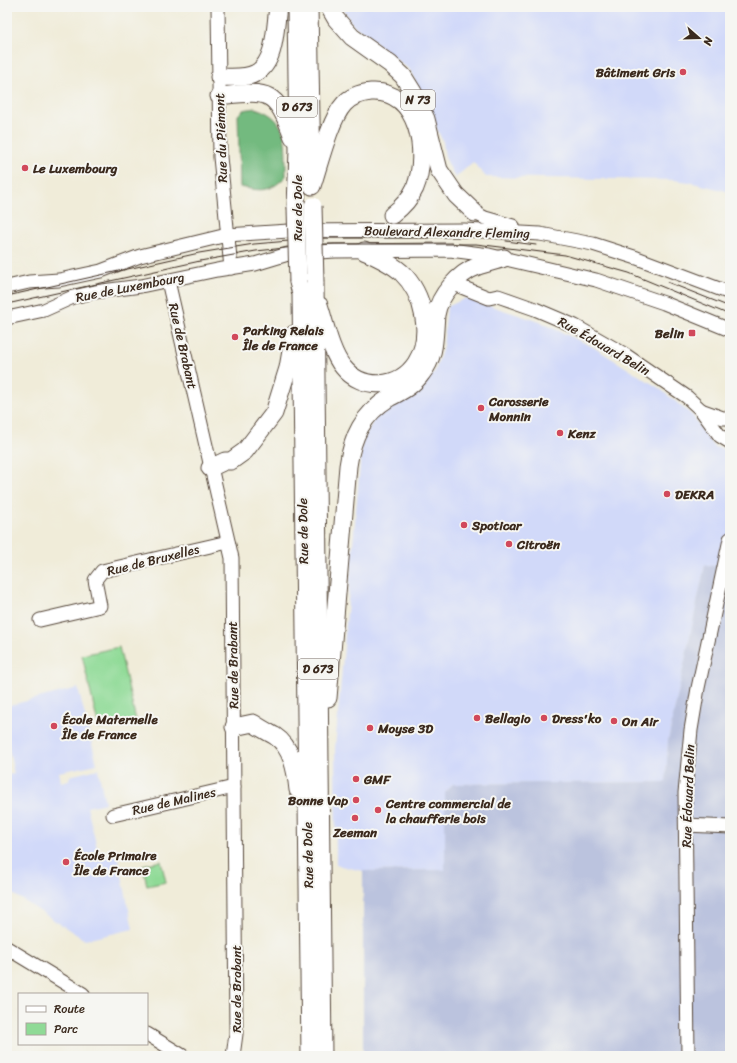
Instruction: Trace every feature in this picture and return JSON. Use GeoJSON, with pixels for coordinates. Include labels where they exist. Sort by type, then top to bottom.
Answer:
{"type":"FeatureCollection","features":[{"type":"Feature","properties":{"kind":"main road"},"geometry":{"type":"LineString","coordinates":[[219,77],[255,74],[262,68],[267,62],[271,49],[278,7]]}},
{"type":"Feature","properties":{"kind":"main road","name":"Rue de Dole"},"geometry":{"type":"LineString","coordinates":[[296,7],[298,150],[305,206],[320,786],[323,1056]]}},
{"type":"Feature","properties":{"kind":"main road","name":"Rue de Dole"},"geometry":{"type":"LineString","coordinates":[[305,206],[312,186],[309,7]]}},
{"type":"Feature","properties":{"kind":"main road","name":"N 73"},"geometry":{"type":"LineString","coordinates":[[329,7],[336,19],[352,37],[390,64],[403,76],[414,92],[423,112],[439,170],[456,195],[475,212]]}},
{"type":"Feature","properties":{"kind":"main road"},"geometry":{"type":"LineString","coordinates":[[312,186],[334,120],[344,104],[355,96],[367,92],[379,91],[391,95],[409,110],[416,125],[421,144],[420,168],[414,189],[408,199],[392,215]]}},
{"type":"Feature","properties":{"kind":"main road"},"geometry":{"type":"LineString","coordinates":[[219,96],[263,93],[272,98],[284,113],[298,150]]}},
{"type":"Feature","properties":{"kind":"main road"},"geometry":{"type":"LineString","coordinates":[[307,287],[336,356],[351,376],[365,382],[383,384],[396,381],[407,373],[416,362],[424,335],[424,321],[417,295],[401,272],[364,251]]}},
{"type":"Feature","properties":{"kind":"main road"},"geometry":{"type":"LineString","coordinates":[[320,786],[348,466],[351,447],[364,420],[384,401],[407,389],[424,372],[433,349],[438,306],[442,298],[454,284],[477,266],[504,258]]}},
{"type":"Feature","properties":{"kind":"main road"},"geometry":{"type":"LineString","coordinates":[[210,468],[225,461],[231,461],[245,451],[274,413],[288,368],[307,287]]}},
{"type":"Feature","properties":{"kind":"main road","name":"Rue de Dole"},"geometry":{"type":"LineString","coordinates":[[307,287],[308,868],[310,1056]]}},
{"type":"Feature","properties":{"kind":"main road"},"geometry":{"type":"LineString","coordinates":[[234,727],[253,723],[276,737],[286,748],[295,769],[308,868]]}},
{"type":"Feature","properties":{"kind":"street","name":"Rue du Piémont"},"geometry":{"type":"LineString","coordinates":[[218,7],[220,157],[231,268]]}},
{"type":"Feature","properties":{"kind":"street","name":"N 73"},"geometry":{"type":"LineString","coordinates":[[475,212],[495,221],[540,234]]}},
{"type":"Feature","properties":{"kind":"street"},"geometry":{"type":"LineString","coordinates":[[372,231],[392,215]]}},
{"type":"Feature","properties":{"kind":"street","name":"Boulevard Alexandre Fleming"},"geometry":{"type":"LineString","coordinates":[[227,235],[289,231],[464,230],[540,234],[593,244],[630,255],[730,293]]}},
{"type":"Feature","properties":{"kind":"street","name":"Rue de Luxembourg"},"geometry":{"type":"LineString","coordinates":[[7,287],[28,282],[59,280],[100,271],[140,256],[227,235]]}},
{"type":"Feature","properties":{"kind":"street","name":"Boulevard Alexandre Fleming"},"geometry":{"type":"LineString","coordinates":[[231,268],[256,264],[288,254],[364,251],[462,251],[504,258],[566,272],[622,288],[730,330]]}},
{"type":"Feature","properties":{"kind":"street","name":"Rue de Luxembourg"},"geometry":{"type":"LineString","coordinates":[[7,318],[44,310],[73,297],[113,288],[141,286],[231,268]]}},
{"type":"Feature","properties":{"kind":"street","name":"Rue de Brabant"},"geometry":{"type":"LineString","coordinates":[[168,281],[228,542],[233,576],[236,1034],[233,1056]]}},
{"type":"Feature","properties":{"kind":"street","name":"Rue Édouard Belin"},"geometry":{"type":"LineString","coordinates":[[454,284],[489,298],[498,296],[574,326],[624,354],[668,383],[701,410],[720,436],[730,442]]}},
{"type":"Feature","properties":{"kind":"street","name":"Rue Édouard Belin"},"geometry":{"type":"LineString","coordinates":[[701,410],[723,418],[730,418]]}},
{"type":"Feature","properties":{"kind":"street","name":"Rue Édouard Belin"},"geometry":{"type":"LineString","coordinates":[[688,1056],[685,793],[691,730],[698,688],[730,539]]}},
{"type":"Feature","properties":{"kind":"street","name":"Rue de Bruxelles"},"geometry":{"type":"LineString","coordinates":[[40,620],[100,606],[95,580],[102,571],[228,542]]}},
{"type":"Feature","properties":{"kind":"street","name":"Rue de Malines"},"geometry":{"type":"LineString","coordinates":[[113,815],[234,787]]}},
{"type":"Feature","properties":{"kind":"street"},"geometry":{"type":"LineString","coordinates":[[686,826],[730,827]]}},
{"type":"Feature","properties":{"kind":"street"},"geometry":{"type":"LineString","coordinates":[[7,948],[81,993]]}},
{"type":"Feature","properties":{"kind":"street"},"geometry":{"type":"LineString","coordinates":[[148,1035],[183,1056]]}},
{"type":"Feature","properties":{"kind":"shaded area"},"geometry":{"type":"Polygon","coordinates":[[[342,7],[730,7],[730,192],[674,180],[486,177],[473,162],[455,178],[445,157],[443,142],[410,70],[352,24],[342,7]]]}},
{"type":"Feature","properties":{"kind":"shaded area"},"geometry":{"type":"Polygon","coordinates":[[[466,298],[540,322],[593,347],[659,388],[692,415],[714,447],[730,450],[730,568],[705,565],[668,741],[666,782],[453,784],[445,793],[445,870],[363,871],[336,865],[335,748],[362,443],[376,415],[434,374],[443,347],[447,307],[466,298]]]}},
{"type":"Feature","properties":{"kind":"shaded area"},"geometry":{"type":"Polygon","coordinates":[[[705,565],[730,568],[730,1056],[363,1056],[363,871],[445,870],[445,793],[453,784],[666,782],[668,741],[705,565]]]}},
{"type":"Feature","properties":{"kind":"shaded area"},"geometry":{"type":"Polygon","coordinates":[[[78,688],[97,764],[59,772],[61,782],[69,780],[70,776],[98,769],[105,803],[87,807],[99,856],[117,852],[133,929],[85,940],[7,890],[7,775],[14,774],[7,739],[7,706],[78,688]]]}},
{"type":"Feature","properties":{"kind":"green space"},"geometry":{"type":"Polygon","coordinates":[[[255,108],[267,113],[275,119],[280,126],[284,134],[286,154],[286,176],[270,188],[260,190],[240,187],[238,115],[243,110],[255,108]]]}},
{"type":"Feature","properties":{"kind":"green space"},"geometry":{"type":"Polygon","coordinates":[[[119,647],[136,720],[99,729],[82,655],[119,647]]]}},
{"type":"Feature","properties":{"kind":"green space"},"geometry":{"type":"Polygon","coordinates":[[[161,861],[166,882],[147,886],[143,865],[161,861]]]}},
{"type":"Feature","properties":{"kind":"tram line"},"geometry":{"type":"LineString","coordinates":[[7,296],[199,253],[254,244],[324,238],[429,238]]}},
{"type":"Feature","properties":{"kind":"tram line"},"geometry":{"type":"LineString","coordinates":[[506,241],[536,245]]}},
{"type":"Feature","properties":{"kind":"tram line"},"geometry":{"type":"LineString","coordinates":[[7,304],[200,261],[256,251],[324,244],[476,244],[565,255],[629,273],[730,315]]}},
{"type":"Feature","properties":{"kind":"tram line"},"geometry":{"type":"LineString","coordinates":[[667,282],[730,307]]}},
{"type":"Feature","properties":{"kind":"place","name":"Bâtiment Gris"},"geometry":{"type":"Point","coordinates":[683,72]}},
{"type":"Feature","properties":{"kind":"place","name":"Le Luxembourg"},"geometry":{"type":"Point","coordinates":[25,168]}},
{"type":"Feature","properties":{"kind":"place","name":"Belin"},"geometry":{"type":"Point","coordinates":[692,333]}},
{"type":"Feature","properties":{"kind":"place","name":"Parking Relais Île de France"},"geometry":{"type":"Point","coordinates":[235,337]}},
{"type":"Feature","properties":{"kind":"place","name":"Carosserie Monnin"},"geometry":{"type":"Point","coordinates":[481,408]}},
{"type":"Feature","properties":{"kind":"place","name":"Kenz"},"geometry":{"type":"Point","coordinates":[560,433]}},
{"type":"Feature","properties":{"kind":"place","name":"DEKRA"},"geometry":{"type":"Point","coordinates":[667,494]}},
{"type":"Feature","properties":{"kind":"place","name":"Spoticar"},"geometry":{"type":"Point","coordinates":[464,525]}},
{"type":"Feature","properties":{"kind":"place","name":"Citroën"},"geometry":{"type":"Point","coordinates":[509,544]}},
{"type":"Feature","properties":{"kind":"place","name":"Bellagio"},"geometry":{"type":"Point","coordinates":[477,718]}},
{"type":"Feature","properties":{"kind":"place","name":"Dress'ko"},"geometry":{"type":"Point","coordinates":[544,718]}},
{"type":"Feature","properties":{"kind":"place","name":"On Air"},"geometry":{"type":"Point","coordinates":[614,721]}},
{"type":"Feature","properties":{"kind":"place","name":"École Maternelle Île de France"},"geometry":{"type":"Point","coordinates":[54,726]}},
{"type":"Feature","properties":{"kind":"place","name":"Moyse 3D"},"geometry":{"type":"Point","coordinates":[370,728]}},
{"type":"Feature","properties":{"kind":"place","name":"GMF"},"geometry":{"type":"Point","coordinates":[356,779]}},
{"type":"Feature","properties":{"kind":"place","name":"Bonne Vap"},"geometry":{"type":"Point","coordinates":[356,800]}},
{"type":"Feature","properties":{"kind":"place","name":"Centre commercial de la chaufferie bois"},"geometry":{"type":"Point","coordinates":[378,810]}},
{"type":"Feature","properties":{"kind":"place","name":"Zeeman"},"geometry":{"type":"Point","coordinates":[355,818]}},
{"type":"Feature","properties":{"kind":"place","name":"École Primaire Île de France"},"geometry":{"type":"Point","coordinates":[66,862]}}]}
